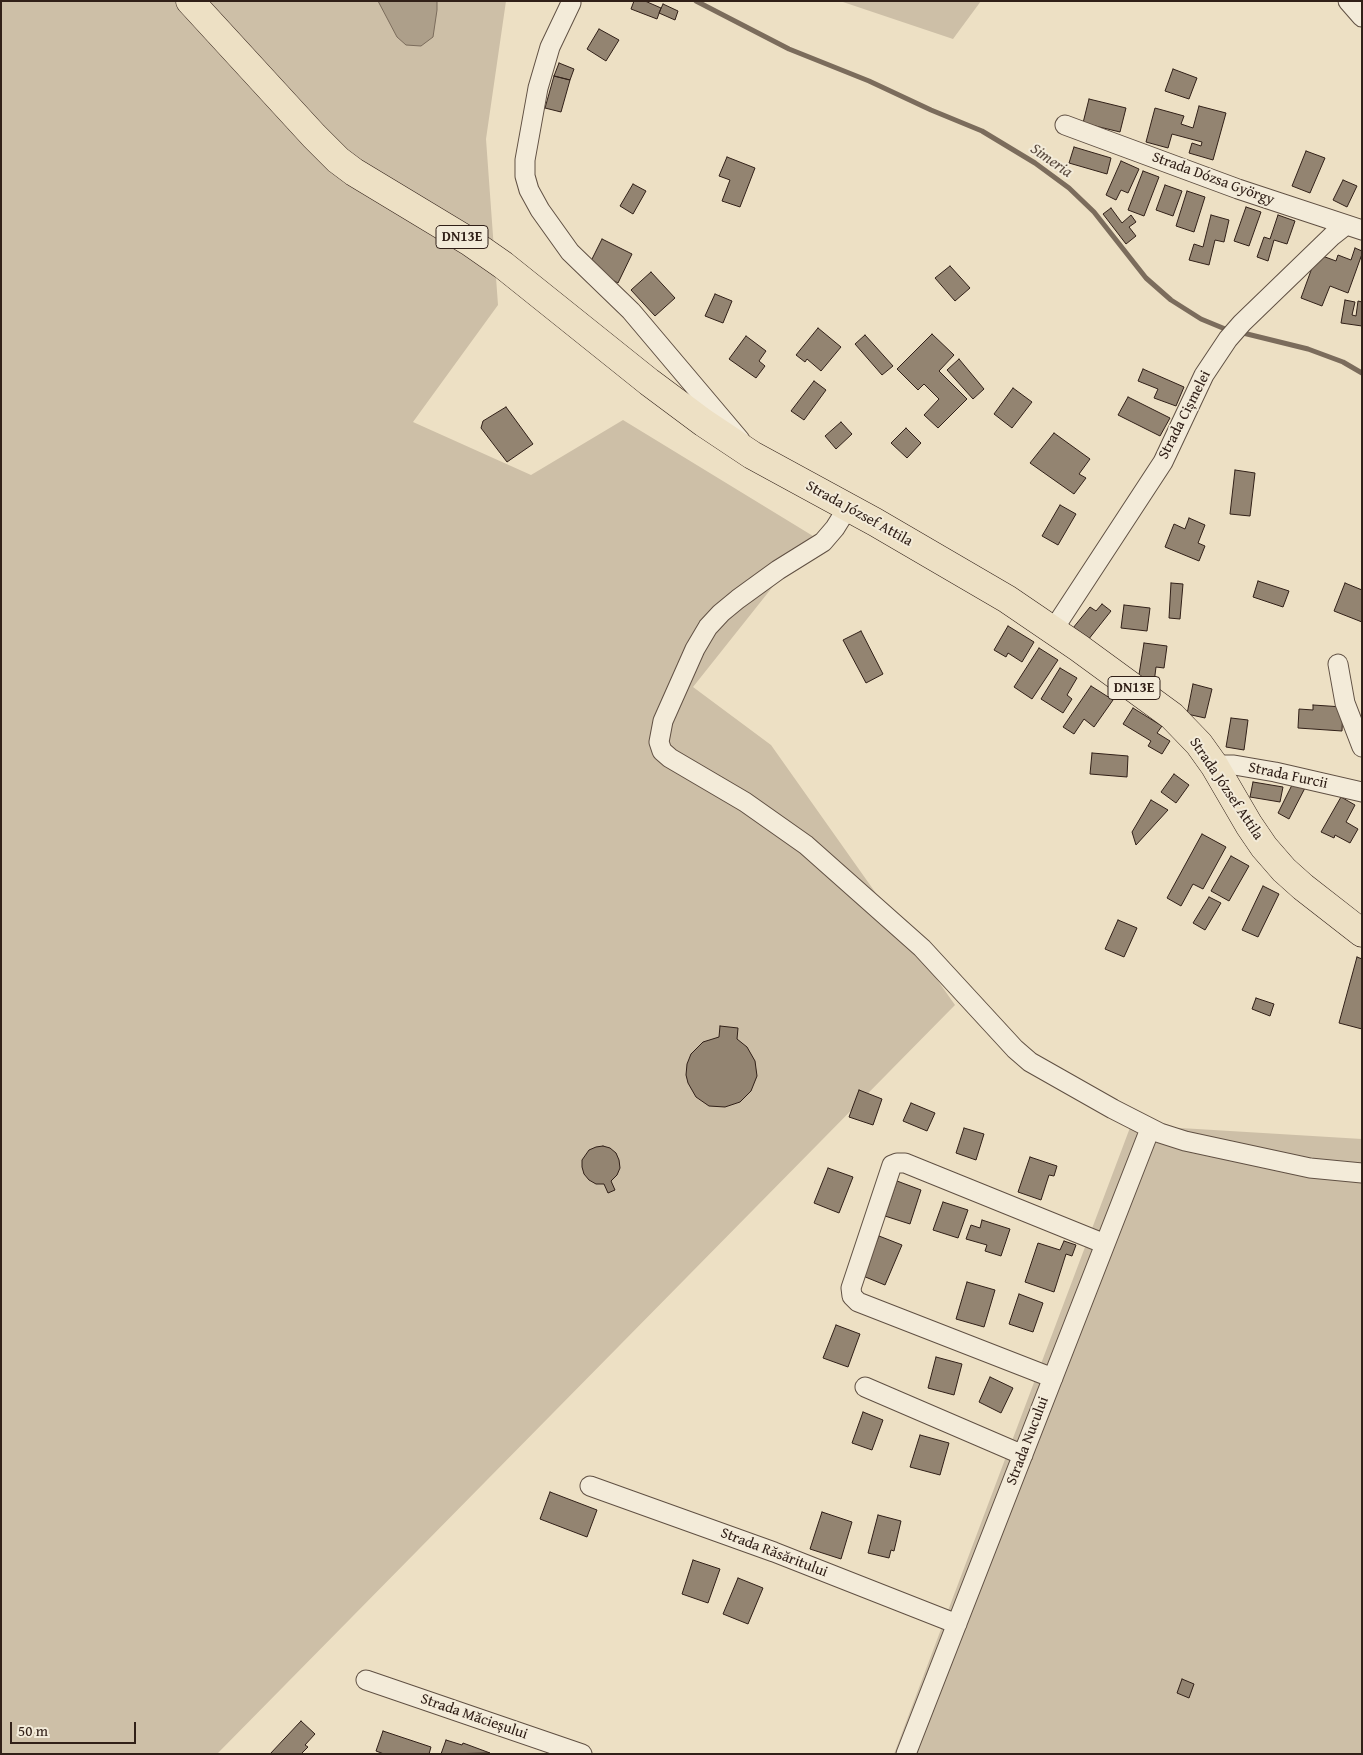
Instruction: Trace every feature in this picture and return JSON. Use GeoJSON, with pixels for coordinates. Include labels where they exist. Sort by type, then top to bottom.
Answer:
{"type":"FeatureCollection","features":[{"type":"Feature","properties":{"kind":"main road","name":"DN13E"},"geometry":{"type":"LineString","coordinates":[[190,1],[338,160],[373,185],[504,264],[678,404],[752,455]]}},
{"type":"Feature","properties":{"kind":"main road","name":"Strada József Attila"},"geometry":{"type":"LineString","coordinates":[[752,455],[960,570],[1053,630],[1172,716],[1199,744],[1214,765],[1249,825],[1284,870],[1362,933]]}},
{"type":"Feature","properties":{"kind":"street"},"geometry":{"type":"LineString","coordinates":[[1348,1],[1362,16]]}},
{"type":"Feature","properties":{"kind":"street","name":"Strada József Attila"},"geometry":{"type":"LineString","coordinates":[[571,3],[550,47],[538,88],[525,160],[525,176],[529,190],[540,210],[570,252],[631,312],[752,455]]}},
{"type":"Feature","properties":{"kind":"street","name":"Strada Dózsa György"},"geometry":{"type":"LineString","coordinates":[[1065,125],[1238,189],[1354,227]]}},
{"type":"Feature","properties":{"kind":"street","name":"Strada Cișmelei"},"geometry":{"type":"LineString","coordinates":[[1053,630],[1162,462],[1204,375],[1228,339],[1242,323],[1332,236],[1354,227]]}},
{"type":"Feature","properties":{"kind":"street"},"geometry":{"type":"LineString","coordinates":[[848,507],[835,528],[822,542],[778,570],[738,599],[708,627],[695,649],[664,721],[659,742],[662,752],[745,802],[806,845],[922,948],[1015,1049],[1030,1062],[1112,1109],[1150,1128],[1185,1141],[1310,1168],[1362,1174]]}},
{"type":"Feature","properties":{"kind":"street"},"geometry":{"type":"LineString","coordinates":[[1338,664],[1345,703],[1362,747]]}},
{"type":"Feature","properties":{"kind":"street","name":"Strada Furcii"},"geometry":{"type":"LineString","coordinates":[[1214,765],[1234,765],[1275,772],[1362,792]]}},
{"type":"Feature","properties":{"kind":"street","name":"Strada Nucului"},"geometry":{"type":"LineString","coordinates":[[906,1754],[1150,1128]]}},
{"type":"Feature","properties":{"kind":"street"},"geometry":{"type":"LineString","coordinates":[[1053,1378],[858,1302],[852,1296],[851,1288],[892,1166],[897,1163],[905,1164],[1105,1244]]}},
{"type":"Feature","properties":{"kind":"street"},"geometry":{"type":"LineString","coordinates":[[865,1387],[1023,1455]]}},
{"type":"Feature","properties":{"kind":"street","name":"Strada Răsăritului"},"geometry":{"type":"LineString","coordinates":[[590,1486],[774,1552],[957,1624]]}},
{"type":"Feature","properties":{"kind":"street","name":"Strada Măcieșului"},"geometry":{"type":"LineString","coordinates":[[366,1680],[582,1754]]}},
{"type":"Feature","properties":{"kind":"shaded area"},"geometry":{"type":"Polygon","coordinates":[[[1,1],[506,1],[486,139],[498,305],[413,422],[531,475],[623,420],[813,536],[693,687],[771,745],[955,1005],[217,1754],[1,1754],[1,1]]]}},
{"type":"Feature","properties":{"kind":"shaded area"},"geometry":{"type":"Polygon","coordinates":[[[378,1],[437,1],[433,37],[421,46],[406,45],[397,37],[378,1]]]}},
{"type":"Feature","properties":{"kind":"shaded area"},"geometry":{"type":"Polygon","coordinates":[[[840,1],[981,1],[953,39],[840,1]]]}},
{"type":"Feature","properties":{"kind":"shaded area"},"geometry":{"type":"Polygon","coordinates":[[[1131,1125],[1362,1139],[1362,1754],[894,1754],[1131,1125]]]}},
{"type":"Feature","properties":{"kind":"building"},"geometry":{"type":"Polygon","coordinates":[[[634,1],[645,1],[661,8],[657,19],[631,9],[634,1]]]}},
{"type":"Feature","properties":{"kind":"building"},"geometry":{"type":"Polygon","coordinates":[[[663,4],[678,11],[675,20],[659,13],[663,4]]]}},
{"type":"Feature","properties":{"kind":"building"},"geometry":{"type":"Polygon","coordinates":[[[599,29],[619,40],[606,61],[587,49],[599,29]]]}},
{"type":"Feature","properties":{"kind":"building"},"geometry":{"type":"Polygon","coordinates":[[[559,63],[574,69],[570,80],[554,76],[559,63]]]}},
{"type":"Feature","properties":{"kind":"building"},"geometry":{"type":"Polygon","coordinates":[[[1173,69],[1197,78],[1189,99],[1165,91],[1173,69]]]}},
{"type":"Feature","properties":{"kind":"building"},"geometry":{"type":"Polygon","coordinates":[[[554,76],[570,80],[561,112],[545,108],[554,76]]]}},
{"type":"Feature","properties":{"kind":"building"},"geometry":{"type":"Polygon","coordinates":[[[1089,99],[1126,108],[1120,132],[1083,123],[1089,99]]]}},
{"type":"Feature","properties":{"kind":"building"},"geometry":{"type":"Polygon","coordinates":[[[1199,106],[1226,113],[1213,160],[1189,153],[1192,143],[1201,146],[1202,142],[1172,134],[1168,148],[1146,142],[1155,108],[1184,116],[1181,124],[1193,128],[1199,106]]]}},
{"type":"Feature","properties":{"kind":"building"},"geometry":{"type":"Polygon","coordinates":[[[1074,147],[1111,158],[1107,174],[1069,163],[1074,147]]]}},
{"type":"Feature","properties":{"kind":"building"},"geometry":{"type":"Polygon","coordinates":[[[1306,151],[1325,158],[1310,193],[1292,186],[1306,151]]]}},
{"type":"Feature","properties":{"kind":"building"},"geometry":{"type":"Polygon","coordinates":[[[727,157],[755,168],[740,207],[722,201],[730,180],[719,176],[727,157]]]}},
{"type":"Feature","properties":{"kind":"building"},"geometry":{"type":"Polygon","coordinates":[[[1121,161],[1139,169],[1128,193],[1121,190],[1116,200],[1106,195],[1121,161]]]}},
{"type":"Feature","properties":{"kind":"building"},"geometry":{"type":"Polygon","coordinates":[[[1143,171],[1159,177],[1144,216],[1128,210],[1143,171]]]}},
{"type":"Feature","properties":{"kind":"building"},"geometry":{"type":"Polygon","coordinates":[[[1343,180],[1357,186],[1347,207],[1333,200],[1343,180]]]}},
{"type":"Feature","properties":{"kind":"building"},"geometry":{"type":"Polygon","coordinates":[[[633,184],[646,191],[633,214],[620,206],[633,184]]]}},
{"type":"Feature","properties":{"kind":"building"},"geometry":{"type":"Polygon","coordinates":[[[1165,185],[1182,191],[1173,216],[1156,210],[1165,185]]]}},
{"type":"Feature","properties":{"kind":"building"},"geometry":{"type":"Polygon","coordinates":[[[1187,191],[1205,197],[1194,232],[1176,226],[1187,191]]]}},
{"type":"Feature","properties":{"kind":"building"},"geometry":{"type":"Polygon","coordinates":[[[1246,207],[1261,212],[1249,246],[1234,241],[1246,207]]]}},
{"type":"Feature","properties":{"kind":"building"},"geometry":{"type":"Polygon","coordinates":[[[1111,208],[1122,223],[1131,215],[1136,222],[1129,227],[1136,236],[1126,244],[1103,214],[1111,208]]]}},
{"type":"Feature","properties":{"kind":"building"},"geometry":{"type":"Polygon","coordinates":[[[1211,215],[1229,220],[1224,242],[1215,240],[1209,265],[1189,260],[1194,244],[1203,247],[1211,215]]]}},
{"type":"Feature","properties":{"kind":"building"},"geometry":{"type":"Polygon","coordinates":[[[1278,215],[1295,221],[1287,244],[1274,240],[1268,261],[1257,257],[1264,237],[1270,239],[1278,215]]]}},
{"type":"Feature","properties":{"kind":"building"},"geometry":{"type":"Polygon","coordinates":[[[602,239],[632,254],[618,283],[588,267],[602,239]]]}},
{"type":"Feature","properties":{"kind":"building"},"geometry":{"type":"Polygon","coordinates":[[[1355,248],[1362,251],[1362,254],[1348,293],[1330,286],[1322,306],[1301,298],[1317,254],[1336,261],[1338,255],[1351,260],[1355,248]]]}},
{"type":"Feature","properties":{"kind":"building"},"geometry":{"type":"Polygon","coordinates":[[[950,266],[970,288],[955,301],[935,278],[950,266]]]}},
{"type":"Feature","properties":{"kind":"building"},"geometry":{"type":"Polygon","coordinates":[[[651,272],[675,298],[655,316],[631,290],[651,272]]]}},
{"type":"Feature","properties":{"kind":"building"},"geometry":{"type":"Polygon","coordinates":[[[715,294],[732,301],[723,323],[705,316],[715,294]]]}},
{"type":"Feature","properties":{"kind":"building"},"geometry":{"type":"Polygon","coordinates":[[[1345,300],[1355,302],[1352,315],[1356,316],[1358,301],[1362,302],[1362,326],[1341,323],[1345,300]]]}},
{"type":"Feature","properties":{"kind":"building"},"geometry":{"type":"Polygon","coordinates":[[[818,328],[841,347],[821,371],[807,359],[805,362],[796,355],[818,328]]]}},
{"type":"Feature","properties":{"kind":"building"},"geometry":{"type":"Polygon","coordinates":[[[932,334],[954,355],[939,371],[967,399],[938,428],[924,415],[939,399],[924,384],[918,390],[897,369],[932,334]]]}},
{"type":"Feature","properties":{"kind":"building"},"geometry":{"type":"Polygon","coordinates":[[[865,335],[893,366],[882,375],[855,344],[865,335]]]}},
{"type":"Feature","properties":{"kind":"building"},"geometry":{"type":"Polygon","coordinates":[[[746,336],[766,351],[759,361],[765,366],[756,378],[729,359],[746,336]]]}},
{"type":"Feature","properties":{"kind":"building"},"geometry":{"type":"Polygon","coordinates":[[[959,359],[984,389],[973,399],[947,370],[959,359]]]}},
{"type":"Feature","properties":{"kind":"building"},"geometry":{"type":"Polygon","coordinates":[[[1143,369],[1184,387],[1176,406],[1154,398],[1158,389],[1138,381],[1143,369]]]}},
{"type":"Feature","properties":{"kind":"building"},"geometry":{"type":"Polygon","coordinates":[[[814,381],[826,390],[804,420],[791,411],[814,381]]]}},
{"type":"Feature","properties":{"kind":"building"},"geometry":{"type":"Polygon","coordinates":[[[1013,388],[1032,402],[1012,428],[994,414],[1013,388]]]}},
{"type":"Feature","properties":{"kind":"building"},"geometry":{"type":"Polygon","coordinates":[[[1128,397],[1170,418],[1160,436],[1118,415],[1128,397]]]}},
{"type":"Feature","properties":{"kind":"building"},"geometry":{"type":"Polygon","coordinates":[[[506,407],[533,444],[507,462],[481,428],[483,421],[506,407]]]}},
{"type":"Feature","properties":{"kind":"building"},"geometry":{"type":"Polygon","coordinates":[[[841,422],[852,434],[836,449],[825,436],[841,422]]]}},
{"type":"Feature","properties":{"kind":"building"},"geometry":{"type":"Polygon","coordinates":[[[906,428],[921,443],[907,458],[891,443],[906,428]]]}},
{"type":"Feature","properties":{"kind":"building"},"geometry":{"type":"Polygon","coordinates":[[[1054,433],[1090,459],[1079,474],[1086,478],[1074,494],[1030,463],[1054,433]]]}},
{"type":"Feature","properties":{"kind":"building"},"geometry":{"type":"Polygon","coordinates":[[[1235,470],[1255,473],[1250,516],[1230,514],[1235,470]]]}},
{"type":"Feature","properties":{"kind":"building"},"geometry":{"type":"Polygon","coordinates":[[[1060,505],[1076,514],[1058,545],[1042,536],[1060,505]]]}},
{"type":"Feature","properties":{"kind":"building"},"geometry":{"type":"Polygon","coordinates":[[[1189,518],[1205,525],[1198,543],[1205,546],[1199,561],[1165,547],[1174,524],[1185,529],[1189,518]]]}},
{"type":"Feature","properties":{"kind":"building"},"geometry":{"type":"Polygon","coordinates":[[[1258,581],[1289,591],[1283,607],[1253,597],[1258,581]]]}},
{"type":"Feature","properties":{"kind":"building"},"geometry":{"type":"Polygon","coordinates":[[[1171,583],[1183,584],[1180,619],[1169,618],[1171,583]]]}},
{"type":"Feature","properties":{"kind":"building"},"geometry":{"type":"Polygon","coordinates":[[[1345,583],[1362,590],[1362,622],[1334,611],[1345,583]]]}},
{"type":"Feature","properties":{"kind":"building"},"geometry":{"type":"Polygon","coordinates":[[[1102,604],[1111,611],[1088,640],[1073,628],[1090,607],[1096,611],[1102,604]]]}},
{"type":"Feature","properties":{"kind":"building"},"geometry":{"type":"Polygon","coordinates":[[[1124,605],[1150,608],[1147,631],[1121,628],[1124,605]]]}},
{"type":"Feature","properties":{"kind":"building"},"geometry":{"type":"Polygon","coordinates":[[[1008,626],[1034,642],[1022,662],[1008,653],[1006,657],[994,650],[1008,626]]]}},
{"type":"Feature","properties":{"kind":"building"},"geometry":{"type":"Polygon","coordinates":[[[861,631],[883,674],[866,683],[843,640],[861,631]]]}},
{"type":"Feature","properties":{"kind":"building"},"geometry":{"type":"Polygon","coordinates":[[[1144,643],[1167,646],[1164,668],[1156,667],[1154,683],[1138,681],[1144,643]]]}},
{"type":"Feature","properties":{"kind":"building"},"geometry":{"type":"Polygon","coordinates":[[[1039,648],[1058,660],[1032,699],[1014,687],[1039,648]]]}},
{"type":"Feature","properties":{"kind":"building"},"geometry":{"type":"Polygon","coordinates":[[[1060,668],[1077,678],[1067,695],[1072,699],[1063,713],[1041,699],[1060,668]]]}},
{"type":"Feature","properties":{"kind":"building"},"geometry":{"type":"Polygon","coordinates":[[[1193,684],[1212,689],[1205,718],[1187,714],[1193,684]]]}},
{"type":"Feature","properties":{"kind":"building"},"geometry":{"type":"Polygon","coordinates":[[[1091,686],[1113,700],[1094,727],[1084,719],[1074,734],[1063,727],[1091,686]]]}},
{"type":"Feature","properties":{"kind":"building"},"geometry":{"type":"Polygon","coordinates":[[[1313,705],[1343,707],[1342,731],[1298,728],[1299,709],[1313,710],[1313,705]]]}},
{"type":"Feature","properties":{"kind":"building"},"geometry":{"type":"Polygon","coordinates":[[[1133,708],[1162,726],[1157,733],[1170,741],[1162,754],[1148,746],[1151,741],[1123,724],[1133,708]]]}},
{"type":"Feature","properties":{"kind":"building"},"geometry":{"type":"Polygon","coordinates":[[[1231,718],[1248,720],[1244,750],[1226,747],[1231,718]]]}},
{"type":"Feature","properties":{"kind":"building"},"geometry":{"type":"Polygon","coordinates":[[[1092,753],[1128,756],[1127,777],[1090,774],[1092,753]]]}},
{"type":"Feature","properties":{"kind":"building"},"geometry":{"type":"Polygon","coordinates":[[[1174,774],[1189,785],[1176,803],[1161,792],[1174,774]]]}},
{"type":"Feature","properties":{"kind":"building"},"geometry":{"type":"Polygon","coordinates":[[[1294,781],[1306,786],[1289,819],[1278,813],[1294,781]]]}},
{"type":"Feature","properties":{"kind":"building"},"geometry":{"type":"Polygon","coordinates":[[[1253,782],[1283,787],[1280,802],[1250,797],[1253,782]]]}},
{"type":"Feature","properties":{"kind":"building"},"geometry":{"type":"Polygon","coordinates":[[[1341,797],[1355,805],[1346,822],[1358,829],[1350,843],[1335,835],[1334,838],[1321,832],[1341,797]]]}},
{"type":"Feature","properties":{"kind":"building"},"geometry":{"type":"Polygon","coordinates":[[[1151,800],[1168,810],[1136,845],[1132,832],[1151,800]]]}},
{"type":"Feature","properties":{"kind":"building"},"geometry":{"type":"Polygon","coordinates":[[[1202,834],[1226,847],[1203,889],[1193,884],[1181,906],[1167,898],[1202,834]]]}},
{"type":"Feature","properties":{"kind":"building"},"geometry":{"type":"Polygon","coordinates":[[[1231,856],[1249,866],[1229,901],[1211,891],[1231,856]]]}},
{"type":"Feature","properties":{"kind":"building"},"geometry":{"type":"Polygon","coordinates":[[[1263,886],[1279,894],[1258,937],[1242,930],[1263,886]]]}},
{"type":"Feature","properties":{"kind":"building"},"geometry":{"type":"Polygon","coordinates":[[[1209,897],[1221,903],[1205,930],[1193,923],[1209,897]]]}},
{"type":"Feature","properties":{"kind":"building"},"geometry":{"type":"Polygon","coordinates":[[[1118,920],[1137,928],[1124,957],[1105,949],[1118,920]]]}},
{"type":"Feature","properties":{"kind":"building"},"geometry":{"type":"Polygon","coordinates":[[[1357,957],[1362,959],[1362,1029],[1339,1023],[1357,957]]]}},
{"type":"Feature","properties":{"kind":"building"},"geometry":{"type":"Polygon","coordinates":[[[1256,998],[1274,1004],[1270,1016],[1252,1009],[1256,998]]]}},
{"type":"Feature","properties":{"kind":"building"},"geometry":{"type":"Polygon","coordinates":[[[720,1026],[738,1028],[737,1039],[747,1047],[755,1061],[757,1076],[751,1091],[740,1102],[725,1107],[709,1106],[696,1097],[686,1075],[687,1064],[691,1054],[703,1042],[719,1037],[720,1026]]]}},
{"type":"Feature","properties":{"kind":"building"},"geometry":{"type":"Polygon","coordinates":[[[859,1090],[882,1099],[873,1125],[849,1117],[859,1090]]]}},
{"type":"Feature","properties":{"kind":"building"},"geometry":{"type":"Polygon","coordinates":[[[911,1103],[935,1113],[927,1131],[903,1121],[911,1103]]]}},
{"type":"Feature","properties":{"kind":"building"},"geometry":{"type":"Polygon","coordinates":[[[964,1128],[984,1134],[976,1160],[956,1153],[964,1128]]]}},
{"type":"Feature","properties":{"kind":"building"},"geometry":{"type":"Polygon","coordinates":[[[603,1146],[610,1148],[616,1153],[620,1168],[617,1175],[611,1181],[615,1190],[608,1193],[604,1184],[596,1184],[589,1180],[584,1174],[582,1167],[582,1160],[589,1150],[603,1146]]]}},
{"type":"Feature","properties":{"kind":"building"},"geometry":{"type":"Polygon","coordinates":[[[1030,1157],[1057,1166],[1054,1176],[1049,1175],[1041,1200],[1018,1192],[1030,1157]]]}},
{"type":"Feature","properties":{"kind":"building"},"geometry":{"type":"Polygon","coordinates":[[[828,1168],[853,1177],[839,1213],[814,1203],[828,1168]]]}},
{"type":"Feature","properties":{"kind":"building"},"geometry":{"type":"Polygon","coordinates":[[[897,1181],[921,1190],[910,1224],[885,1216],[897,1181]]]}},
{"type":"Feature","properties":{"kind":"building"},"geometry":{"type":"Polygon","coordinates":[[[943,1202],[968,1210],[958,1238],[933,1230],[943,1202]]]}},
{"type":"Feature","properties":{"kind":"building"},"geometry":{"type":"Polygon","coordinates":[[[982,1220],[1010,1229],[1001,1256],[985,1251],[987,1245],[966,1239],[971,1225],[980,1228],[982,1220]]]}},
{"type":"Feature","properties":{"kind":"building"},"geometry":{"type":"Polygon","coordinates":[[[879,1236],[902,1245],[885,1285],[863,1276],[879,1236]]]}},
{"type":"Feature","properties":{"kind":"building"},"geometry":{"type":"Polygon","coordinates":[[[1064,1241],[1076,1245],[1072,1256],[1066,1254],[1054,1292],[1025,1282],[1038,1243],[1060,1250],[1064,1241]]]}},
{"type":"Feature","properties":{"kind":"building"},"geometry":{"type":"Polygon","coordinates":[[[967,1282],[995,1290],[984,1327],[956,1319],[967,1282]]]}},
{"type":"Feature","properties":{"kind":"building"},"geometry":{"type":"Polygon","coordinates":[[[1019,1294],[1043,1303],[1033,1332],[1009,1324],[1019,1294]]]}},
{"type":"Feature","properties":{"kind":"building"},"geometry":{"type":"Polygon","coordinates":[[[836,1325],[860,1334],[848,1367],[823,1358],[836,1325]]]}},
{"type":"Feature","properties":{"kind":"building"},"geometry":{"type":"Polygon","coordinates":[[[936,1357],[962,1364],[954,1395],[928,1388],[936,1357]]]}},
{"type":"Feature","properties":{"kind":"building"},"geometry":{"type":"Polygon","coordinates":[[[990,1377],[1013,1388],[1001,1413],[979,1402],[990,1377]]]}},
{"type":"Feature","properties":{"kind":"building"},"geometry":{"type":"Polygon","coordinates":[[[863,1412],[883,1420],[872,1450],[852,1443],[863,1412]]]}},
{"type":"Feature","properties":{"kind":"building"},"geometry":{"type":"Polygon","coordinates":[[[920,1435],[949,1443],[940,1475],[910,1467],[920,1435]]]}},
{"type":"Feature","properties":{"kind":"building"},"geometry":{"type":"Polygon","coordinates":[[[550,1492],[597,1510],[587,1537],[540,1519],[550,1492]]]}},
{"type":"Feature","properties":{"kind":"building"},"geometry":{"type":"Polygon","coordinates":[[[822,1512],[852,1522],[841,1559],[810,1549],[822,1512]]]}},
{"type":"Feature","properties":{"kind":"building"},"geometry":{"type":"Polygon","coordinates":[[[878,1515],[901,1521],[894,1551],[891,1550],[889,1558],[868,1553],[878,1515]]]}},
{"type":"Feature","properties":{"kind":"building"},"geometry":{"type":"Polygon","coordinates":[[[693,1560],[720,1569],[708,1603],[682,1594],[693,1560]]]}},
{"type":"Feature","properties":{"kind":"building"},"geometry":{"type":"Polygon","coordinates":[[[738,1578],[763,1588],[748,1624],[723,1614],[738,1578]]]}},
{"type":"Feature","properties":{"kind":"building"},"geometry":{"type":"Polygon","coordinates":[[[1182,1679],[1194,1684],[1189,1698],[1177,1693],[1182,1679]]]}},
{"type":"Feature","properties":{"kind":"building"},"geometry":{"type":"Polygon","coordinates":[[[301,1721],[315,1734],[305,1745],[308,1747],[301,1754],[270,1754],[301,1721]]]}},
{"type":"Feature","properties":{"kind":"building"},"geometry":{"type":"Polygon","coordinates":[[[383,1731],[431,1747],[429,1754],[384,1754],[376,1751],[383,1731]]]}},
{"type":"Feature","properties":{"kind":"building"},"geometry":{"type":"Polygon","coordinates":[[[446,1740],[462,1745],[463,1743],[490,1753],[441,1754],[446,1740]]]}},
{"type":"Feature","properties":{"kind":"waterway","name":"Simeria"},"geometry":{"type":"LineString","coordinates":[[696,1],[789,49],[869,81],[982,131],[1035,163],[1069,188],[1094,212],[1146,278],[1171,300],[1201,319],[1230,331]]}},
{"type":"Feature","properties":{"kind":"waterway","name":"Simeria"},"geometry":{"type":"LineString","coordinates":[[1239,332],[1308,349],[1343,362],[1362,373]]}}]}
